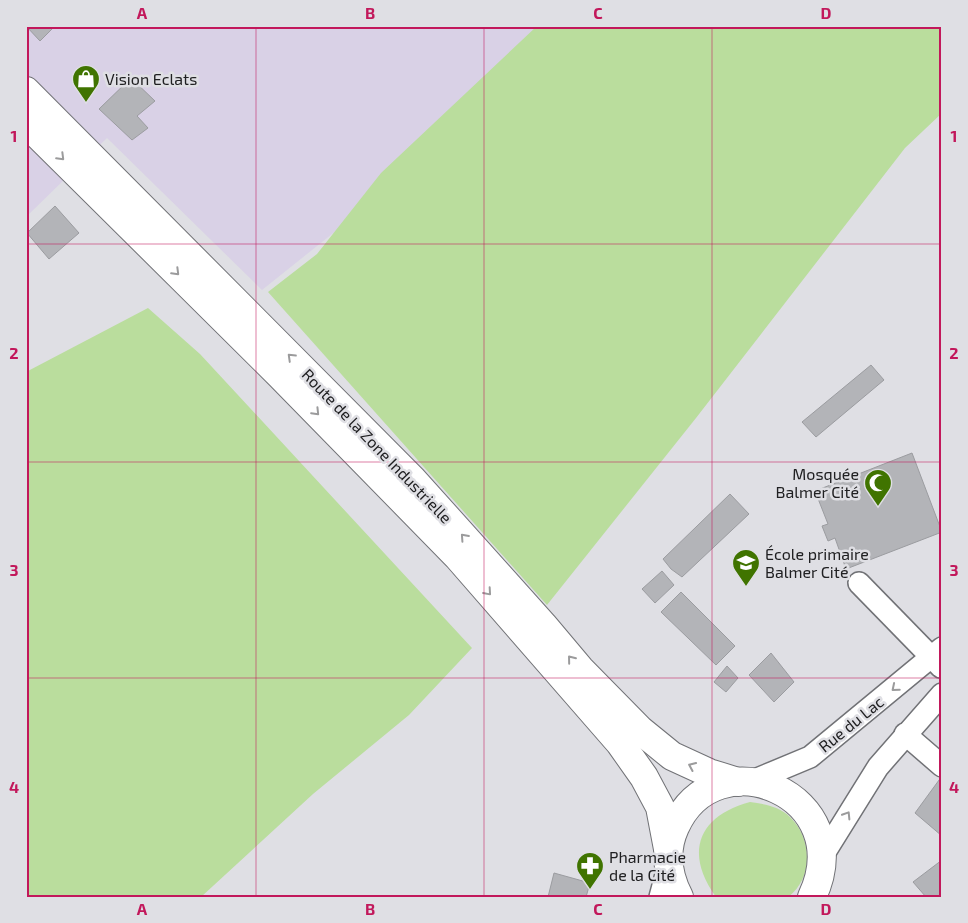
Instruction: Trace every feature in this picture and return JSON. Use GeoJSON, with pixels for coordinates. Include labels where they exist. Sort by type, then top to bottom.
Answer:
{"type":"FeatureCollection","features":[{"type":"Feature","properties":{"kind":"main road","name":"Route de la Zone Industrielle"},"geometry":{"type":"LineString","coordinates":[[26,92],[412,479],[580,669],[640,730],[672,756],[709,773],[776,788],[800,805],[816,829],[818,876],[833,897]]}},
{"type":"Feature","properties":{"kind":"main road","name":"Route de la Zone Industrielle"},"geometry":{"type":"LineString","coordinates":[[26,123],[280,375],[458,557],[620,743],[644,777],[660,807],[668,858],[678,897]]}},
{"type":"Feature","properties":{"kind":"main road"},"geometry":{"type":"LineString","coordinates":[[668,858],[678,821],[686,808],[710,790],[744,782]]}},
{"type":"Feature","properties":{"kind":"street"},"geometry":{"type":"LineString","coordinates":[[859,583],[939,658]]}},
{"type":"Feature","properties":{"kind":"street","name":"Rue du Lac"},"geometry":{"type":"LineString","coordinates":[[744,782],[810,757],[939,658]]}},
{"type":"Feature","properties":{"kind":"street"},"geometry":{"type":"LineString","coordinates":[[818,876],[866,784],[905,734],[942,694]]}},
{"type":"Feature","properties":{"kind":"street"},"geometry":{"type":"LineString","coordinates":[[905,734],[942,766]]}},
{"type":"Feature","properties":{"kind":"street"},"geometry":{"type":"LineString","coordinates":[[660,897],[668,858]]}},
{"type":"Feature","properties":{"kind":"shaded area"},"geometry":{"type":"Polygon","coordinates":[[[26,26],[592,26],[262,290],[107,138],[26,217],[26,26]]]}},
{"type":"Feature","properties":{"kind":"green space"},"geometry":{"type":"Polygon","coordinates":[[[537,26],[942,26],[942,113],[905,148],[696,418],[547,605],[268,292],[317,254],[381,173],[537,26]]]}},
{"type":"Feature","properties":{"kind":"green space"},"geometry":{"type":"Polygon","coordinates":[[[148,308],[200,354],[472,648],[409,715],[313,794],[201,897],[26,897],[26,372],[148,308]]]}},
{"type":"Feature","properties":{"kind":"green space"},"geometry":{"type":"Polygon","coordinates":[[[750,802],[776,808],[786,813],[803,836],[807,858],[806,869],[796,889],[788,897],[716,897],[706,881],[700,866],[699,851],[702,838],[708,827],[718,817],[732,808],[750,802]]]}},
{"type":"Feature","properties":{"kind":"building"},"geometry":{"type":"Polygon","coordinates":[[[26,26],[43,28],[55,26],[40,41],[26,26]]]}},
{"type":"Feature","properties":{"kind":"building"},"geometry":{"type":"Polygon","coordinates":[[[131,78],[155,101],[137,116],[148,128],[132,140],[99,109],[131,78]]]}},
{"type":"Feature","properties":{"kind":"building"},"geometry":{"type":"Polygon","coordinates":[[[55,206],[79,233],[49,259],[27,233],[55,206]]]}},
{"type":"Feature","properties":{"kind":"building"},"geometry":{"type":"Polygon","coordinates":[[[871,365],[884,380],[816,437],[802,422],[871,365]]]}},
{"type":"Feature","properties":{"kind":"building","name":"Mosquée Balmer Cité"},"geometry":{"type":"Polygon","coordinates":[[[912,453],[942,532],[846,569],[835,538],[828,541],[822,526],[828,524],[815,491],[912,453]]]}},
{"type":"Feature","properties":{"kind":"building"},"geometry":{"type":"Polygon","coordinates":[[[730,494],[749,514],[682,577],[671,569],[663,559],[730,494]]]}},
{"type":"Feature","properties":{"kind":"building"},"geometry":{"type":"Polygon","coordinates":[[[662,571],[674,585],[655,603],[642,589],[662,571]]]}},
{"type":"Feature","properties":{"kind":"building"},"geometry":{"type":"Polygon","coordinates":[[[681,592],[735,646],[716,665],[661,612],[681,592]]]}},
{"type":"Feature","properties":{"kind":"building"},"geometry":{"type":"Polygon","coordinates":[[[771,653],[794,682],[774,702],[749,675],[771,653]]]}},
{"type":"Feature","properties":{"kind":"building"},"geometry":{"type":"Polygon","coordinates":[[[727,666],[738,678],[726,692],[714,682],[727,666]]]}},
{"type":"Feature","properties":{"kind":"building"},"geometry":{"type":"Polygon","coordinates":[[[942,776],[942,836],[915,813],[942,776]]]}},
{"type":"Feature","properties":{"kind":"building"},"geometry":{"type":"Polygon","coordinates":[[[942,860],[942,897],[926,897],[913,882],[942,860]]]}},
{"type":"Feature","properties":{"kind":"building"},"geometry":{"type":"Polygon","coordinates":[[[554,873],[590,883],[586,897],[548,897],[554,873]]]}},
{"type":"Feature","properties":{"kind":"place","name":"Vision Eclats"},"geometry":{"type":"Point","coordinates":[86,103]}},
{"type":"Feature","properties":{"kind":"place","name":"Mosquée Balmer Cité"},"geometry":{"type":"Point","coordinates":[878,507]}},
{"type":"Feature","properties":{"kind":"place","name":"École primaire Balmer Cité"},"geometry":{"type":"Point","coordinates":[746,587]}},
{"type":"Feature","properties":{"kind":"place","name":"Pharmacie de la Cité"},"geometry":{"type":"Point","coordinates":[590,890]}}]}
